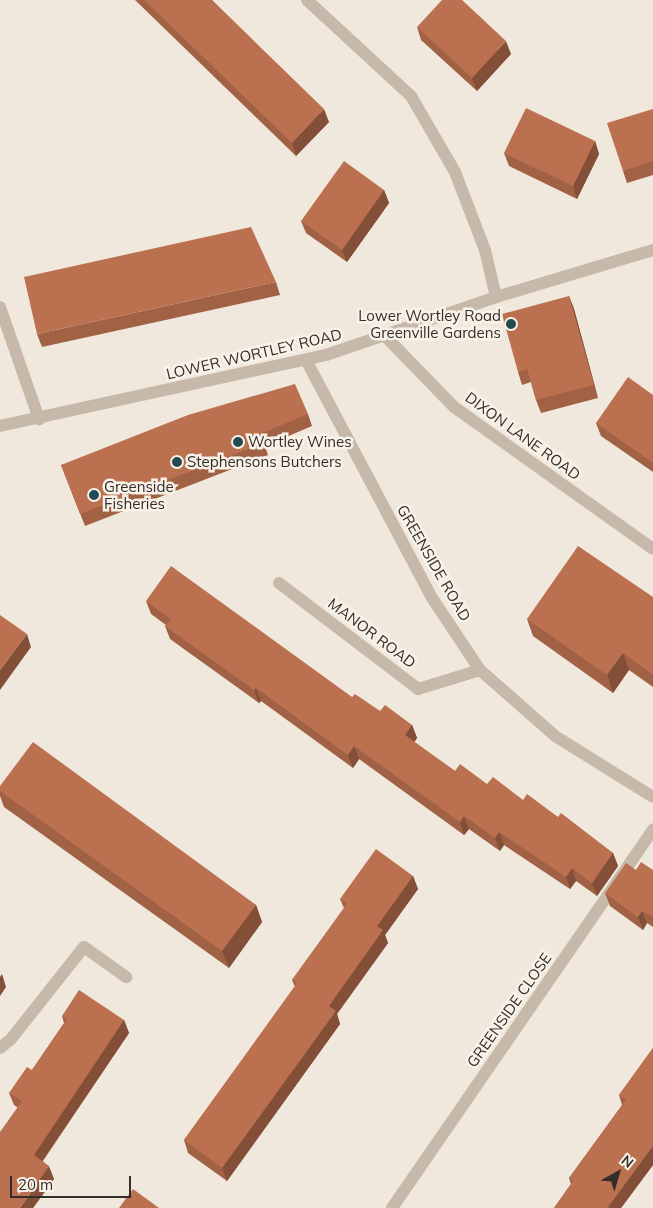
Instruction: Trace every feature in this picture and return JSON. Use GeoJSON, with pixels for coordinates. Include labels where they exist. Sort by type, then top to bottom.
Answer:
{"type":"FeatureCollection","features":[{"type":"Feature","properties":{"kind":"street"},"geometry":{"type":"LineString","coordinates":[[307,0],[411,96],[455,172],[485,250],[496,296]]}},
{"type":"Feature","properties":{"kind":"street","name":"LOWER WORTLEY ROAD"},"geometry":{"type":"LineString","coordinates":[[0,426],[306,360],[386,336],[496,296],[653,250]]}},
{"type":"Feature","properties":{"kind":"street"},"geometry":{"type":"LineString","coordinates":[[0,306],[39,419]]}},
{"type":"Feature","properties":{"kind":"street","name":"DIXON LANE ROAD"},"geometry":{"type":"LineString","coordinates":[[386,336],[454,407],[653,549]]}},
{"type":"Feature","properties":{"kind":"street","name":"GREENSIDE ROAD"},"geometry":{"type":"LineString","coordinates":[[306,360],[432,598],[480,670],[555,736],[653,797]]}},
{"type":"Feature","properties":{"kind":"street","name":"MANOR ROAD"},"geometry":{"type":"LineString","coordinates":[[279,583],[418,689],[480,670]]}},
{"type":"Feature","properties":{"kind":"street","name":"GREENSIDE CLOSE"},"geometry":{"type":"LineString","coordinates":[[392,1208],[653,829]]}},
{"type":"Feature","properties":{"kind":"street"},"geometry":{"type":"LineString","coordinates":[[0,1048],[11,1039],[84,947],[126,977]]}},
{"type":"Feature","properties":{"kind":"building"},"geometry":{"type":"Polygon","coordinates":[[[144,0],[212,0],[324,109],[292,143],[144,0]]]}},
{"type":"Feature","properties":{"kind":"building"},"geometry":{"type":"Polygon","coordinates":[[[442,0],[462,0],[506,41],[472,78],[417,27],[442,0]]]}},
{"type":"Feature","properties":{"kind":"building"},"geometry":{"type":"Polygon","coordinates":[[[526,108],[595,141],[573,186],[504,153],[526,108]]]}},
{"type":"Feature","properties":{"kind":"building"},"geometry":{"type":"Polygon","coordinates":[[[653,109],[653,161],[623,171],[607,123],[653,109]]]}},
{"type":"Feature","properties":{"kind":"building"},"geometry":{"type":"Polygon","coordinates":[[[344,161],[384,190],[342,250],[301,221],[344,161]]]}},
{"type":"Feature","properties":{"kind":"building"},"geometry":{"type":"Polygon","coordinates":[[[251,227],[276,282],[37,334],[24,277],[251,227]]]}},
{"type":"Feature","properties":{"kind":"building"},"geometry":{"type":"Polygon","coordinates":[[[569,296],[594,385],[536,400],[527,369],[518,372],[502,314],[569,296]]]}},
{"type":"Feature","properties":{"kind":"building"},"geometry":{"type":"Polygon","coordinates":[[[628,377],[653,395],[653,463],[596,423],[628,377]]]}},
{"type":"Feature","properties":{"kind":"building"},"geometry":{"type":"Polygon","coordinates":[[[295,384],[308,414],[260,434],[264,443],[80,514],[61,465],[188,415],[295,384]]]}},
{"type":"Feature","properties":{"kind":"building"},"geometry":{"type":"Polygon","coordinates":[[[578,546],[653,597],[653,675],[623,653],[607,675],[527,619],[578,546]]]}},
{"type":"Feature","properties":{"kind":"building"},"geometry":{"type":"Polygon","coordinates":[[[171,566],[352,697],[355,694],[380,711],[385,705],[412,725],[405,735],[455,771],[460,764],[487,784],[493,777],[523,800],[527,794],[558,817],[561,813],[613,853],[592,883],[572,868],[566,877],[499,832],[495,838],[464,816],[460,822],[354,746],[348,755],[256,688],[254,690],[165,626],[171,619],[146,601],[171,566]]]}},
{"type":"Feature","properties":{"kind":"building"},"geometry":{"type":"Polygon","coordinates":[[[0,615],[27,634],[0,670],[0,615]]]}},
{"type":"Feature","properties":{"kind":"building"},"geometry":{"type":"Polygon","coordinates":[[[33,742],[256,905],[222,951],[0,791],[0,786],[33,742]]]}},
{"type":"Feature","properties":{"kind":"building"},"geometry":{"type":"Polygon","coordinates":[[[376,849],[413,876],[377,926],[383,930],[329,1006],[336,1011],[222,1168],[184,1140],[297,983],[292,980],[347,904],[340,899],[376,849]]]}},
{"type":"Feature","properties":{"kind":"building"},"geometry":{"type":"Polygon","coordinates":[[[641,862],[653,870],[653,917],[642,911],[638,917],[605,893],[626,863],[636,870],[641,862]]]}},
{"type":"Feature","properties":{"kind":"building"},"geometry":{"type":"Polygon","coordinates":[[[79,990],[124,1020],[34,1155],[49,1166],[20,1208],[0,1208],[0,1132],[22,1101],[9,1093],[27,1067],[32,1070],[67,1019],[62,1016],[79,990]]]}},
{"type":"Feature","properties":{"kind":"building"},"geometry":{"type":"Polygon","coordinates":[[[653,1048],[653,1146],[608,1207],[610,1208],[554,1208],[573,1181],[569,1178],[626,1100],[619,1095],[653,1048]]]}},
{"type":"Feature","properties":{"kind":"building"},"geometry":{"type":"Polygon","coordinates":[[[133,1189],[159,1208],[119,1208],[133,1189]]]}},
{"type":"Feature","properties":{"kind":"place","name":"Lower Wortley Road Greenville Gardens"},"geometry":{"type":"Point","coordinates":[511,324]}},
{"type":"Feature","properties":{"kind":"place","name":"Wortley Wines"},"geometry":{"type":"Point","coordinates":[238,442]}},
{"type":"Feature","properties":{"kind":"place","name":"Stephensons Butchers"},"geometry":{"type":"Point","coordinates":[177,462]}},
{"type":"Feature","properties":{"kind":"place","name":"Greenside Fisheries"},"geometry":{"type":"Point","coordinates":[94,495]}}]}
